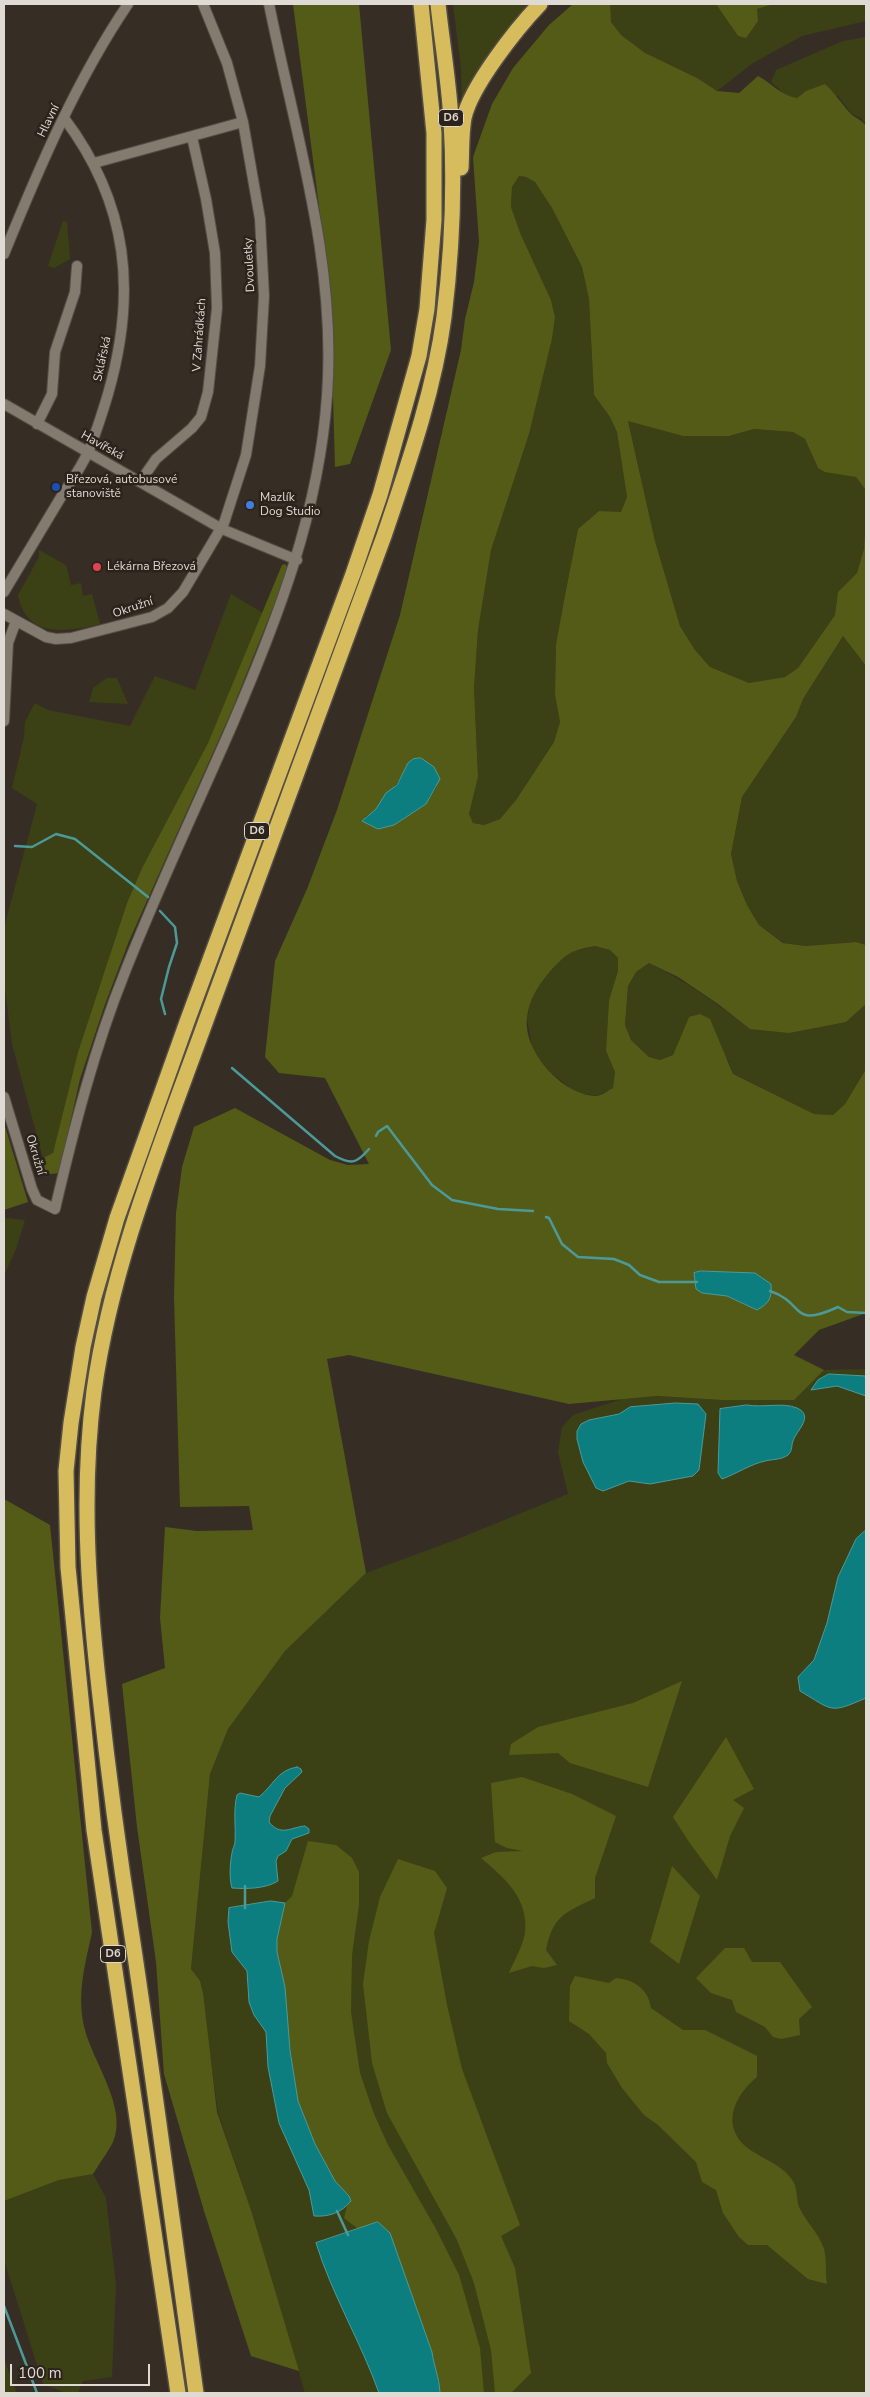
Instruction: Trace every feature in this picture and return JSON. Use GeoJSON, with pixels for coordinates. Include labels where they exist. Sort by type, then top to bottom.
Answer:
{"type":"FeatureCollection","features":[{"type":"Feature","properties":{"kind":"highway"},"geometry":{"type":"LineString","coordinates":[[413,4],[424,106],[426,174],[433,190]]}},
{"type":"Feature","properties":{"kind":"highway","name":"D6"},"geometry":{"type":"LineString","coordinates":[[178,2393],[94,1830],[68,1567],[66,1471],[83,1347],[94,1297],[117,1218],[188,1018],[353,574],[380,495],[419,356],[427,309],[434,228],[434,133],[421,4]]}},
{"type":"Feature","properties":{"kind":"highway","name":"D6"},"geometry":{"type":"LineString","coordinates":[[196,2393],[145,2026],[114,1828],[94,1643],[87,1560],[86,1518],[87,1472],[94,1390],[112,1298],[160,1146],[384,536],[413,450],[432,382],[444,318],[452,233],[451,120],[438,4]]}},
{"type":"Feature","properties":{"kind":"highway"},"geometry":{"type":"LineString","coordinates":[[452,233],[459,205],[464,117],[479,84],[511,37],[540,4]]}},
{"type":"Feature","properties":{"kind":"street","name":"Hlavní"},"geometry":{"type":"LineString","coordinates":[[4,254],[35,179],[64,118],[105,39],[128,4]]}},
{"type":"Feature","properties":{"kind":"street","name":"Dvouletky"},"geometry":{"type":"LineString","coordinates":[[203,4],[227,63],[243,122],[260,219],[264,296],[260,366],[246,455],[222,529]]}},
{"type":"Feature","properties":{"kind":"street"},"geometry":{"type":"LineString","coordinates":[[269,4],[313,203],[323,266],[328,329],[328,394],[323,441],[315,488],[297,560]]}},
{"type":"Feature","properties":{"kind":"street","name":"Sklářská"},"geometry":{"type":"LineString","coordinates":[[4,592],[88,453],[114,372],[120,339],[124,304],[124,263],[113,210],[94,164],[64,118]]}},
{"type":"Feature","properties":{"kind":"street"},"geometry":{"type":"LineString","coordinates":[[94,164],[243,122]]}},
{"type":"Feature","properties":{"kind":"street","name":"V Zahrádkách"},"geometry":{"type":"LineString","coordinates":[[140,482],[156,459],[192,428],[201,417],[208,392],[216,308],[214,253],[206,199],[192,137]]}},
{"type":"Feature","properties":{"kind":"street"},"geometry":{"type":"LineString","coordinates":[[37,424],[52,394],[55,352],[75,292],[77,266]]}},
{"type":"Feature","properties":{"kind":"street","name":"Havířská"},"geometry":{"type":"LineString","coordinates":[[4,404],[222,529],[297,560]]}},
{"type":"Feature","properties":{"kind":"street","name":"Okružní"},"geometry":{"type":"LineString","coordinates":[[4,614],[46,637],[71,638],[152,617],[168,608],[183,592],[222,529]]}},
{"type":"Feature","properties":{"kind":"street","name":"Okružní"},"geometry":{"type":"LineString","coordinates":[[4,1097],[37,1200],[56,1209],[88,1076],[110,1012],[125,972],[263,653],[297,560]]}},
{"type":"Feature","properties":{"kind":"street"},"geometry":{"type":"LineString","coordinates":[[4,721],[8,643],[16,621]]}},
{"type":"Feature","properties":{"kind":"green space"},"geometry":{"type":"Polygon","coordinates":[[[293,4],[359,4],[391,350],[350,464],[335,467],[330,292],[293,4]]]}},
{"type":"Feature","properties":{"kind":"green space"},"geometry":{"type":"Polygon","coordinates":[[[453,4],[530,4],[462,108],[461,69],[453,4]]]}},
{"type":"Feature","properties":{"kind":"green space"},"geometry":{"type":"Polygon","coordinates":[[[573,4],[610,4],[611,22],[621,35],[645,53],[697,78],[717,91],[739,93],[758,76],[781,92],[797,98],[806,91],[825,84],[850,113],[866,126],[866,512],[866,666],[843,636],[803,699],[796,717],[742,797],[731,854],[737,881],[747,905],[759,925],[783,943],[806,946],[856,942],[866,945],[866,1004],[846,1022],[789,1033],[750,1029],[718,1004],[678,977],[649,963],[636,972],[628,986],[625,1025],[631,1040],[649,1057],[660,1060],[673,1055],[689,1017],[700,1014],[710,1019],[733,1074],[814,1114],[833,1115],[845,1104],[866,1069],[866,1313],[819,1330],[794,1355],[824,1370],[794,1400],[722,1400],[657,1396],[569,1404],[349,1355],[327,1359],[366,1573],[285,1651],[228,1729],[210,1774],[191,1969],[200,1981],[203,1993],[217,2112],[251,2210],[299,2371],[251,2356],[204,2211],[164,2074],[156,1962],[137,1827],[122,1684],[165,1668],[160,1618],[165,1527],[197,1531],[253,1530],[249,1506],[180,1507],[174,1297],[176,1213],[182,1167],[194,1127],[235,1108],[330,1160],[348,1165],[369,1164],[325,1078],[279,1073],[265,1057],[275,961],[307,889],[337,810],[400,615],[461,350],[465,319],[474,282],[479,242],[473,157],[492,104],[513,68],[549,25],[573,4]],[[519,176],[512,187],[511,207],[521,235],[551,300],[555,317],[552,339],[529,434],[491,550],[478,630],[474,688],[478,777],[469,814],[473,823],[484,825],[500,819],[516,800],[554,742],[560,722],[555,695],[556,644],[578,529],[599,511],[621,512],[627,497],[617,432],[610,417],[594,395],[589,299],[582,267],[552,208],[535,182],[526,177],[519,176]],[[628,421],[655,541],[680,626],[695,650],[710,667],[749,683],[785,677],[798,668],[835,615],[838,592],[857,573],[864,549],[865,489],[856,477],[825,472],[818,468],[805,439],[793,432],[754,429],[729,436],[683,436],[628,421]],[[408,763],[396,785],[383,801],[371,814],[365,817],[394,825],[426,804],[437,786],[408,763]],[[595,946],[568,954],[559,962],[537,989],[528,1011],[527,1031],[538,1057],[558,1080],[583,1094],[598,1096],[613,1088],[615,1072],[606,1051],[609,1000],[618,971],[618,958],[610,950],[595,946]],[[701,1271],[694,1273],[702,1293],[727,1296],[757,1310],[743,1272],[701,1271]]]}},
{"type":"Feature","properties":{"kind":"green space"},"geometry":{"type":"Polygon","coordinates":[[[610,4],[716,4],[738,36],[757,9],[774,4],[866,4],[866,21],[802,36],[753,63],[717,91],[659,61],[630,43],[612,23],[610,4]]]}},
{"type":"Feature","properties":{"kind":"green space"},"geometry":{"type":"Polygon","coordinates":[[[716,4],[774,4],[757,9],[758,21],[746,38],[738,36],[716,4]]]}},
{"type":"Feature","properties":{"kind":"green space"},"geometry":{"type":"Polygon","coordinates":[[[866,37],[866,126],[861,118],[852,114],[838,96],[806,91],[797,98],[788,97],[771,82],[776,70],[843,41],[866,37]]]}},
{"type":"Feature","properties":{"kind":"green space"},"geometry":{"type":"Polygon","coordinates":[[[518,176],[526,177],[535,182],[552,208],[582,267],[589,299],[594,395],[610,417],[617,432],[627,497],[621,513],[599,511],[578,529],[556,644],[555,695],[560,722],[554,742],[516,800],[500,819],[484,825],[473,823],[469,814],[478,777],[474,688],[478,630],[491,550],[529,434],[552,339],[555,317],[551,300],[521,235],[511,207],[512,187],[518,176]]]}},
{"type":"Feature","properties":{"kind":"green space"},"geometry":{"type":"Polygon","coordinates":[[[63,221],[67,222],[70,259],[54,268],[48,266],[63,221]]]}},
{"type":"Feature","properties":{"kind":"green space"},"geometry":{"type":"Polygon","coordinates":[[[628,420],[683,436],[729,436],[754,429],[793,432],[805,439],[818,468],[856,477],[865,489],[864,549],[857,573],[838,592],[835,615],[798,668],[785,677],[749,683],[710,667],[695,650],[680,626],[655,541],[628,420]]]}},
{"type":"Feature","properties":{"kind":"green space"},"geometry":{"type":"Polygon","coordinates":[[[39,550],[66,565],[71,585],[81,583],[83,596],[92,594],[100,624],[62,630],[39,626],[30,619],[22,609],[18,595],[39,557],[39,550]]]}},
{"type":"Feature","properties":{"kind":"green space"},"geometry":{"type":"Polygon","coordinates":[[[285,564],[288,568],[286,575],[232,710],[129,941],[104,1007],[80,1079],[59,1173],[43,1175],[43,1158],[53,1153],[78,1052],[127,903],[142,868],[208,743],[282,565],[285,564]]]}},
{"type":"Feature","properties":{"kind":"green space"},"geometry":{"type":"Polygon","coordinates":[[[231,594],[263,613],[208,743],[142,868],[127,903],[78,1052],[53,1154],[43,1158],[12,1044],[4,981],[4,928],[37,804],[12,788],[24,737],[25,722],[35,703],[48,710],[130,726],[155,676],[195,690],[231,594]]]}},
{"type":"Feature","properties":{"kind":"green space"},"geometry":{"type":"Polygon","coordinates":[[[843,636],[866,666],[866,945],[856,942],[806,946],[784,943],[759,925],[747,905],[737,881],[731,854],[742,797],[796,717],[803,699],[843,636]]]}},
{"type":"Feature","properties":{"kind":"green space"},"geometry":{"type":"Polygon","coordinates":[[[107,678],[117,678],[128,704],[89,702],[93,688],[107,678]]]}},
{"type":"Feature","properties":{"kind":"green space"},"geometry":{"type":"Polygon","coordinates":[[[595,946],[610,950],[618,958],[618,971],[609,1000],[606,1051],[615,1072],[613,1088],[598,1096],[577,1093],[551,1073],[533,1052],[527,1019],[530,1002],[538,986],[567,953],[595,946]]]}},
{"type":"Feature","properties":{"kind":"green space"},"geometry":{"type":"Polygon","coordinates":[[[649,963],[701,993],[750,1029],[846,1022],[866,1004],[866,1069],[845,1104],[833,1115],[814,1114],[733,1074],[728,1060],[689,1017],[673,1055],[660,1060],[649,1057],[631,1040],[625,1026],[628,986],[636,972],[649,963]]]}},
{"type":"Feature","properties":{"kind":"green space"},"geometry":{"type":"Polygon","coordinates":[[[4,1123],[28,1202],[4,1210],[4,1123]]]}},
{"type":"Feature","properties":{"kind":"green space"},"geometry":{"type":"Polygon","coordinates":[[[4,1219],[25,1220],[16,1249],[4,1276],[4,1219]]]}},
{"type":"Feature","properties":{"kind":"green space"},"geometry":{"type":"Polygon","coordinates":[[[866,1369],[866,2393],[305,2393],[251,2210],[218,2113],[210,2054],[191,1969],[210,1774],[228,1729],[285,1651],[366,1573],[455,1540],[568,1494],[558,1452],[562,1427],[573,1415],[622,1399],[657,1396],[722,1400],[793,1400],[824,1370],[866,1369]]]}},
{"type":"Feature","properties":{"kind":"green space"},"geometry":{"type":"Polygon","coordinates":[[[4,1499],[50,1525],[92,1932],[82,1981],[82,2017],[89,2043],[113,2100],[116,2129],[109,2150],[93,2174],[59,2180],[4,2201],[4,1499]]]}},
{"type":"Feature","properties":{"kind":"green space"},"geometry":{"type":"Polygon","coordinates":[[[682,1681],[648,1787],[570,1763],[558,1753],[509,1755],[511,1744],[538,1727],[633,1703],[682,1681]]]}},
{"type":"Feature","properties":{"kind":"green space"},"geometry":{"type":"Polygon","coordinates":[[[726,1737],[754,1789],[733,1800],[744,1808],[730,1836],[717,1880],[673,1817],[726,1737]]]}},
{"type":"Feature","properties":{"kind":"green space"},"geometry":{"type":"Polygon","coordinates":[[[522,1777],[572,1794],[616,1816],[595,1878],[595,1898],[562,1916],[552,1929],[546,1950],[557,1965],[544,1968],[532,1966],[509,1973],[524,1938],[525,1921],[523,1910],[514,1890],[499,1873],[481,1858],[496,1852],[523,1851],[507,1848],[495,1842],[491,1783],[522,1777]]]}},
{"type":"Feature","properties":{"kind":"green space"},"geometry":{"type":"Polygon","coordinates":[[[308,1841],[336,1845],[352,1858],[359,1872],[359,1905],[352,1955],[351,2012],[360,2073],[374,2114],[388,2145],[436,2229],[459,2275],[480,2348],[484,2393],[440,2393],[432,2352],[390,2233],[378,2222],[358,2229],[344,2218],[347,2206],[351,2201],[349,2196],[335,2181],[315,2144],[298,2101],[287,2024],[285,1987],[277,1952],[277,1939],[285,1903],[292,1896],[308,1841]]]}},
{"type":"Feature","properties":{"kind":"green space"},"geometry":{"type":"Polygon","coordinates":[[[398,1859],[435,1871],[447,1888],[434,1933],[447,2005],[462,2069],[520,2225],[501,2236],[515,2268],[531,2373],[511,2393],[495,2393],[491,2350],[474,2283],[457,2240],[387,2113],[372,2063],[363,1984],[369,1941],[380,1897],[398,1859]]]}},
{"type":"Feature","properties":{"kind":"green space"},"geometry":{"type":"Polygon","coordinates":[[[672,1866],[700,1896],[679,1964],[650,1942],[672,1866]]]}},
{"type":"Feature","properties":{"kind":"green space"},"geometry":{"type":"Polygon","coordinates":[[[725,1948],[744,1948],[752,1962],[780,1962],[812,2007],[799,2019],[800,2035],[781,2039],[773,2037],[765,2027],[736,2012],[732,2000],[711,1993],[696,1978],[725,1948]]]}},
{"type":"Feature","properties":{"kind":"green space"},"geometry":{"type":"Polygon","coordinates":[[[575,1976],[609,1983],[616,1978],[635,1983],[644,1991],[651,2008],[683,2030],[705,2030],[757,2056],[757,2077],[747,2086],[735,2106],[733,2127],[737,2137],[745,2146],[781,2168],[793,2181],[799,2207],[824,2249],[827,2284],[808,2279],[767,2245],[748,2245],[739,2237],[723,2213],[716,2190],[702,2182],[696,2162],[658,2125],[644,2115],[622,2088],[607,2063],[606,2053],[589,2034],[569,2021],[570,1986],[575,1976]]]}},
{"type":"Feature","properties":{"kind":"green space"},"geometry":{"type":"Polygon","coordinates":[[[93,2174],[106,2198],[116,2285],[112,2377],[83,2381],[78,2393],[66,2393],[43,2384],[4,2260],[4,2201],[59,2180],[93,2174]]]}},
{"type":"Feature","properties":{"kind":"green space"},"geometry":{"type":"Polygon","coordinates":[[[4,2359],[17,2393],[4,2393],[4,2359]]]}},
{"type":"Feature","properties":{"kind":"water"},"geometry":{"type":"Polygon","coordinates":[[[421,758],[434,767],[440,779],[426,804],[394,825],[378,829],[362,821],[376,809],[386,793],[397,785],[408,763],[413,759],[421,758]]]}},
{"type":"Feature","properties":{"kind":"water"},"geometry":{"type":"Polygon","coordinates":[[[701,1271],[755,1273],[771,1284],[770,1297],[767,1303],[757,1310],[727,1296],[702,1293],[696,1289],[694,1273],[701,1271]]]}},
{"type":"Feature","properties":{"kind":"water"},"geometry":{"type":"Polygon","coordinates":[[[829,1374],[866,1376],[866,1396],[837,1386],[811,1390],[818,1380],[829,1374]]]}},
{"type":"Feature","properties":{"kind":"water"},"geometry":{"type":"Polygon","coordinates":[[[676,1403],[698,1404],[706,1414],[699,1470],[693,1476],[650,1484],[629,1481],[603,1491],[596,1488],[583,1462],[577,1439],[577,1431],[581,1424],[589,1420],[619,1414],[630,1407],[676,1403]]]}},
{"type":"Feature","properties":{"kind":"water"},"geometry":{"type":"Polygon","coordinates":[[[747,1405],[779,1405],[797,1408],[804,1415],[803,1424],[792,1443],[791,1451],[788,1455],[780,1459],[754,1464],[722,1479],[718,1473],[720,1409],[747,1405]]]}},
{"type":"Feature","properties":{"kind":"water"},"geometry":{"type":"Polygon","coordinates":[[[866,1530],[866,1698],[845,1706],[832,1708],[819,1703],[800,1691],[798,1677],[814,1660],[827,1623],[838,1577],[856,1539],[866,1530]]]}},
{"type":"Feature","properties":{"kind":"water"},"geometry":{"type":"Polygon","coordinates":[[[297,1767],[302,1772],[285,1788],[270,1816],[269,1822],[273,1827],[282,1830],[305,1826],[309,1829],[309,1833],[292,1839],[286,1851],[278,1856],[276,1861],[278,1881],[261,1887],[232,1888],[230,1866],[235,1843],[237,1795],[240,1793],[259,1797],[285,1771],[297,1767]]]}},
{"type":"Feature","properties":{"kind":"water"},"geometry":{"type":"Polygon","coordinates":[[[271,1901],[285,1903],[277,1939],[277,1952],[285,1987],[290,2050],[298,2101],[315,2144],[335,2181],[349,2196],[351,2201],[339,2211],[325,2216],[314,2216],[309,2190],[279,2123],[268,2067],[266,2032],[254,2015],[249,2002],[247,1971],[232,1952],[228,1922],[229,1908],[271,1901]]]}},
{"type":"Feature","properties":{"kind":"water"},"geometry":{"type":"Polygon","coordinates":[[[378,2222],[390,2233],[432,2352],[440,2393],[379,2393],[364,2355],[338,2300],[316,2243],[378,2222]]]}},
{"type":"Feature","properties":{"kind":"waterway"},"geometry":{"type":"LineString","coordinates":[[15,846],[32,847],[56,834],[75,839],[148,897]]}},
{"type":"Feature","properties":{"kind":"waterway"},"geometry":{"type":"LineString","coordinates":[[160,911],[175,927],[177,943],[161,999],[165,1014]]}},
{"type":"Feature","properties":{"kind":"waterway"},"geometry":{"type":"LineString","coordinates":[[232,1068],[335,1156],[346,1161],[354,1161],[369,1149]]}},
{"type":"Feature","properties":{"kind":"waterway"},"geometry":{"type":"LineString","coordinates":[[376,1136],[378,1132],[387,1126],[432,1185],[452,1200],[498,1209],[533,1211]]}},
{"type":"Feature","properties":{"kind":"waterway"},"geometry":{"type":"LineString","coordinates":[[546,1217],[549,1218],[562,1244],[578,1257],[614,1259],[629,1265],[640,1275],[659,1282],[697,1282]]}},
{"type":"Feature","properties":{"kind":"waterway"},"geometry":{"type":"LineString","coordinates":[[770,1291],[781,1296],[805,1315],[823,1313],[838,1307],[847,1312],[866,1313]]}},
{"type":"Feature","properties":{"kind":"waterway"},"geometry":{"type":"LineString","coordinates":[[245,1886],[245,1908]]}},
{"type":"Feature","properties":{"kind":"waterway"},"geometry":{"type":"LineString","coordinates":[[337,2211],[348,2235]]}},
{"type":"Feature","properties":{"kind":"waterway"},"geometry":{"type":"LineString","coordinates":[[4,2306],[37,2393]]}},
{"type":"Feature","properties":{"kind":"place","name":"Březová, autobusové stanoviště"},"geometry":{"type":"Point","coordinates":[56,487]}},
{"type":"Feature","properties":{"kind":"place","name":"Mazlík Dog Studio"},"geometry":{"type":"Point","coordinates":[250,505]}},
{"type":"Feature","properties":{"kind":"place","name":"Lékárna Březová"},"geometry":{"type":"Point","coordinates":[97,567]}}]}
